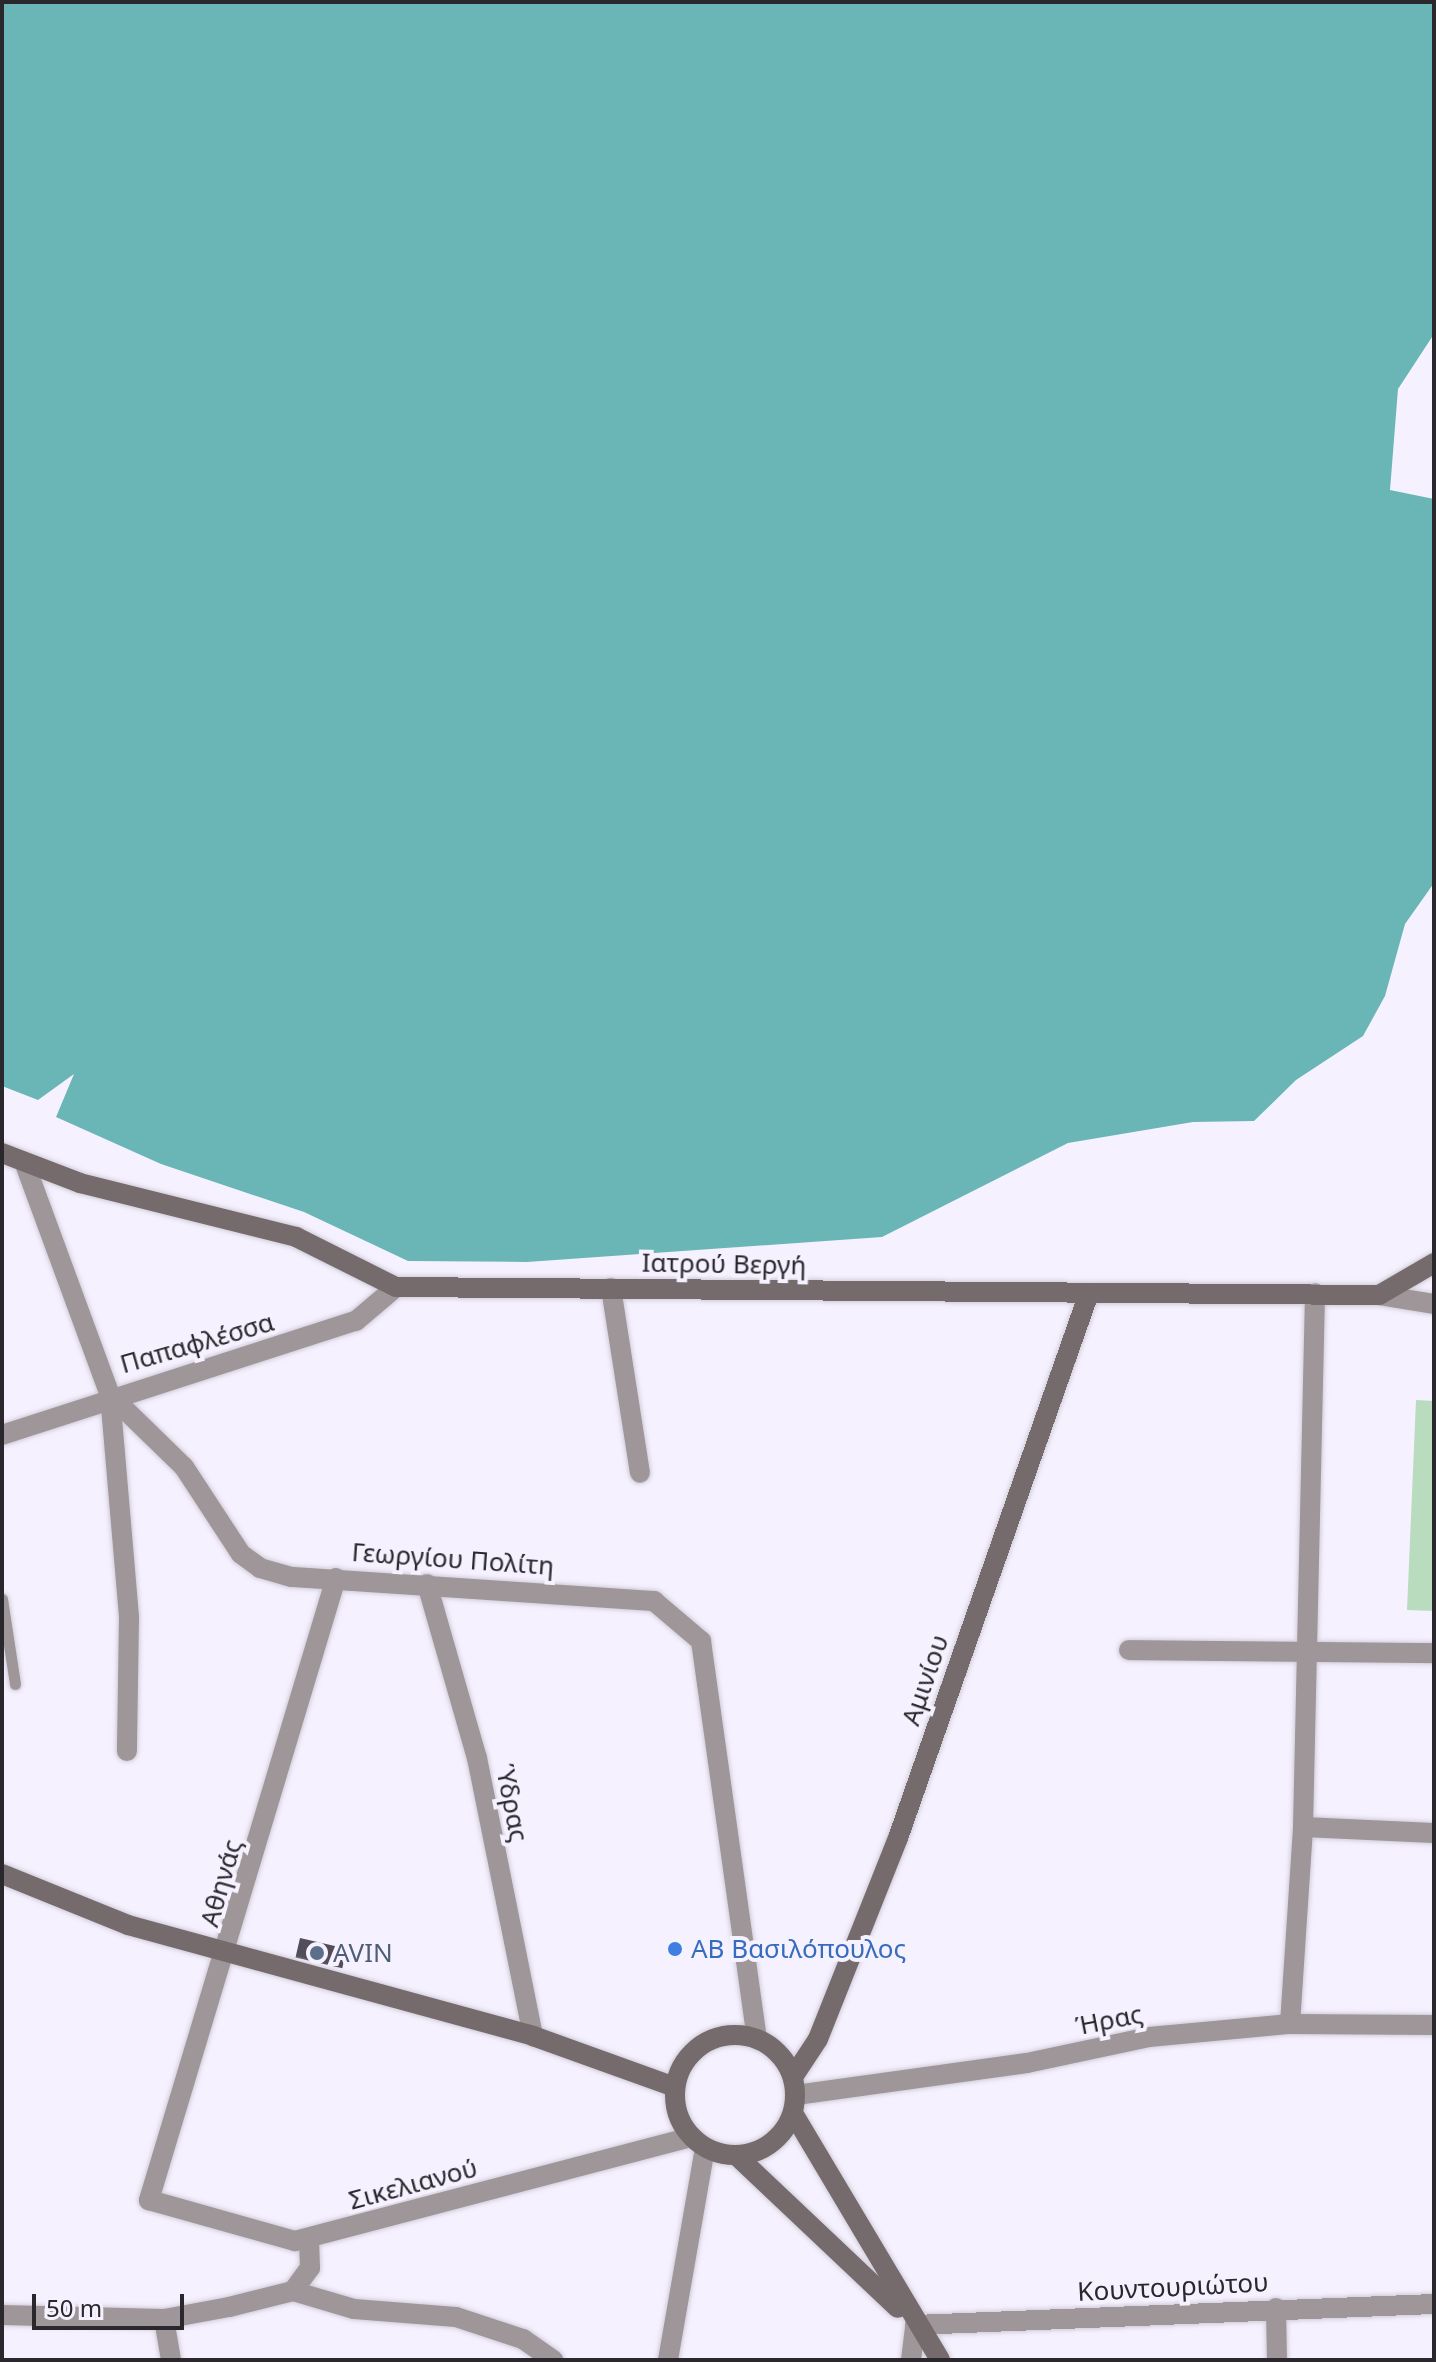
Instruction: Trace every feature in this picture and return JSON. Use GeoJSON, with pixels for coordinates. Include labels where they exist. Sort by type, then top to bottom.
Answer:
{"type":"FeatureCollection","features":[{"type":"Feature","properties":{"kind":"main road","name":"Ιατρού Βεργή"},"geometry":{"type":"LineString","coordinates":[[2,1153],[26,1167],[296,1237],[396,1287],[1379,1295]]}},
{"type":"Feature","properties":{"kind":"main road"},"geometry":{"type":"LineString","coordinates":[[1379,1295],[1434,1263]]}},
{"type":"Feature","properties":{"kind":"main road","name":"Αμινίου"},"geometry":{"type":"LineString","coordinates":[[794,2095],[898,1838],[1089,1293]]}},
{"type":"Feature","properties":{"kind":"main road"},"geometry":{"type":"LineString","coordinates":[[2,1874],[227,1956],[533,2036],[675,2087],[698,2143],[737,2156],[915,2325]]}},
{"type":"Feature","properties":{"kind":"main road"},"geometry":{"type":"LineString","coordinates":[[675,2087],[704,2043],[757,2039],[794,2095],[915,2325],[940,2360]]}},
{"type":"Feature","properties":{"kind":"main road"},"geometry":{"type":"LineString","coordinates":[[737,2156],[773,2143],[794,2095]]}},
{"type":"Feature","properties":{"kind":"street","name":"Γεωργίου Πολίτη"},"geometry":{"type":"LineString","coordinates":[[26,1167],[110,1395],[184,1467],[241,1554],[292,1577],[654,1601],[701,1641],[757,2039]]}},
{"type":"Feature","properties":{"kind":"street","name":"Παπαφλέσσα"},"geometry":{"type":"LineString","coordinates":[[2,1435],[110,1395],[144,1391],[356,1321],[396,1287]]}},
{"type":"Feature","properties":{"kind":"street"},"geometry":{"type":"LineString","coordinates":[[611,1288],[640,1473]]}},
{"type":"Feature","properties":{"kind":"street"},"geometry":{"type":"LineString","coordinates":[[1290,2024],[1303,1827],[1315,1293]]}},
{"type":"Feature","properties":{"kind":"street"},"geometry":{"type":"LineString","coordinates":[[1379,1295],[1434,1304]]}},
{"type":"Feature","properties":{"kind":"street"},"geometry":{"type":"LineString","coordinates":[[110,1395],[129,1633],[127,1751]]}},
{"type":"Feature","properties":{"kind":"street","name":"Αθηνάς"},"geometry":{"type":"LineString","coordinates":[[149,2200],[227,1956],[336,1578]]}},
{"type":"Feature","properties":{"kind":"street","name":"Ύδρας"},"geometry":{"type":"LineString","coordinates":[[427,1584],[477,1758],[533,2036]]}},
{"type":"Feature","properties":{"kind":"street"},"geometry":{"type":"LineString","coordinates":[[1129,1650],[1434,1653]]}},
{"type":"Feature","properties":{"kind":"street"},"geometry":{"type":"LineString","coordinates":[[1303,1827],[1434,1833]]}},
{"type":"Feature","properties":{"kind":"street","name":"Ήρας"},"geometry":{"type":"LineString","coordinates":[[794,2095],[1012,2065],[1149,2037],[1290,2024],[1434,2025]]}},
{"type":"Feature","properties":{"kind":"street"},"geometry":{"type":"LineString","coordinates":[[668,2360],[698,2143]]}},
{"type":"Feature","properties":{"kind":"street","name":"Σικελιανού"},"geometry":{"type":"LineString","coordinates":[[149,2200],[266,2238],[309,2239],[698,2143]]}},
{"type":"Feature","properties":{"kind":"street"},"geometry":{"type":"LineString","coordinates":[[293,2291],[310,2268],[309,2239]]}},
{"type":"Feature","properties":{"kind":"street"},"geometry":{"type":"LineString","coordinates":[[2,2315],[164,2319],[293,2291],[354,2309],[456,2317],[523,2339],[553,2360]]}},
{"type":"Feature","properties":{"kind":"street","name":"Κουντουριώτου"},"geometry":{"type":"LineString","coordinates":[[915,2325],[1434,2304]]}},
{"type":"Feature","properties":{"kind":"street"},"geometry":{"type":"LineString","coordinates":[[1276,2308],[1277,2360]]}},
{"type":"Feature","properties":{"kind":"street"},"geometry":{"type":"LineString","coordinates":[[164,2319],[171,2360]]}},
{"type":"Feature","properties":{"kind":"street"},"geometry":{"type":"LineString","coordinates":[[911,2360],[915,2325]]}},
{"type":"Feature","properties":{"kind":"lane"},"geometry":{"type":"LineString","coordinates":[[2,1599],[15,1684]]}},
{"type":"Feature","properties":{"kind":"shaded area"},"geometry":{"type":"Polygon","coordinates":[[[2,2],[1434,2],[1434,334],[1398,389],[1390,490],[1434,499],[1434,883],[1405,924],[1385,996],[1363,1036],[1296,1080],[1254,1121],[1193,1122],[1068,1143],[882,1237],[527,1262],[408,1261],[304,1212],[161,1164],[56,1117],[74,1074],[38,1100],[2,1086],[2,2]]]}},
{"type":"Feature","properties":{"kind":"shaded area"},"geometry":{"type":"Polygon","coordinates":[[[1416,1400],[1434,1401],[1434,1611],[1407,1610],[1416,1400]]]}},
{"type":"Feature","properties":{"kind":"building"},"geometry":{"type":"Polygon","coordinates":[[[300,1938],[347,1949],[342,1968],[296,1957],[300,1938]]]}},
{"type":"Feature","properties":{"kind":"place","name":"ΑΒ Βασιλόπουλος"},"geometry":{"type":"Point","coordinates":[675,1949]}},
{"type":"Feature","properties":{"kind":"place","name":"AVIN"},"geometry":{"type":"Point","coordinates":[317,1953]}}]}
